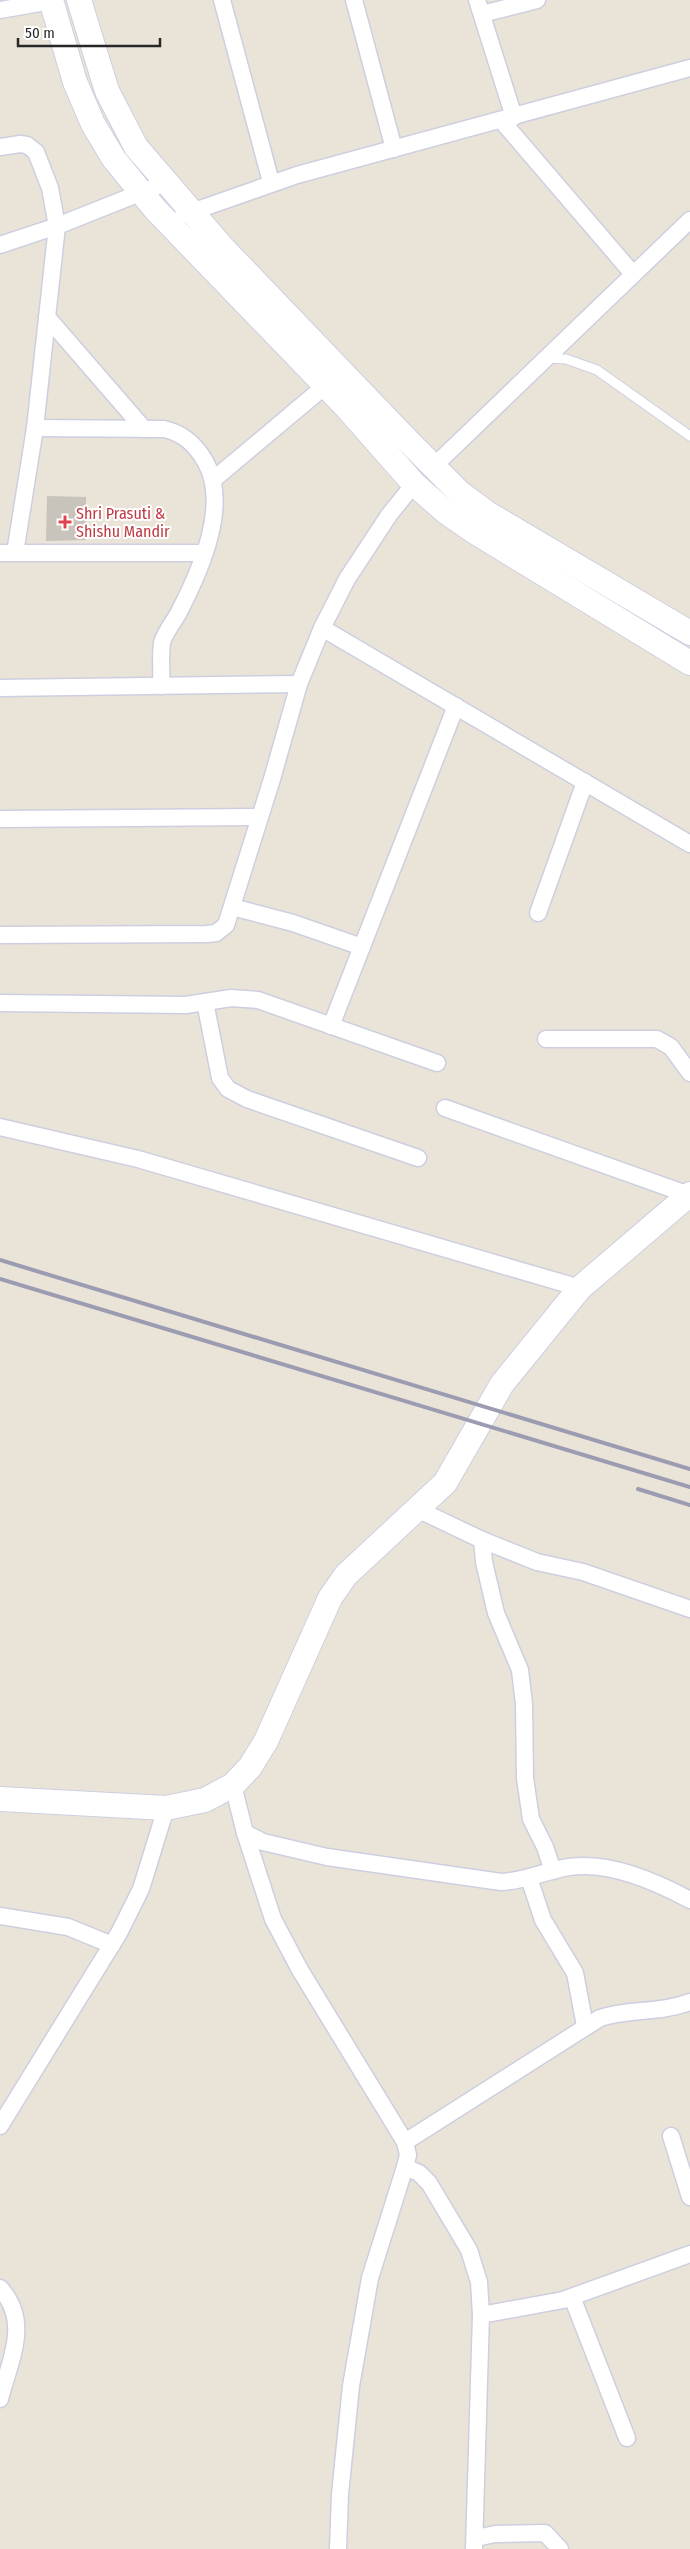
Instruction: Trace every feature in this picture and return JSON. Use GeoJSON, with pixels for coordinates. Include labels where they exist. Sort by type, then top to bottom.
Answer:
{"type":"FeatureCollection","features":[{"type":"Feature","properties":{"kind":"main road"},"geometry":{"type":"LineString","coordinates":[[51,0],[75,82],[93,124],[114,159],[167,223],[325,386],[414,484],[446,512],[475,532],[690,663]]}},
{"type":"Feature","properties":{"kind":"main road"},"geometry":{"type":"LineString","coordinates":[[79,0],[94,54],[119,117],[136,146],[191,212],[433,467],[460,493],[487,513],[690,633]]}},
{"type":"Feature","properties":{"kind":"main road"},"geometry":{"type":"LineString","coordinates":[[0,1799],[166,1808],[205,1800],[233,1785],[250,1768],[266,1741],[330,1598],[346,1575],[445,1483],[502,1384],[580,1288],[689,1194]]}},
{"type":"Feature","properties":{"kind":"street"},"geometry":{"type":"LineString","coordinates":[[0,10],[51,0]]}},
{"type":"Feature","properties":{"kind":"street"},"geometry":{"type":"LineString","coordinates":[[222,0],[271,182]]}},
{"type":"Feature","properties":{"kind":"street"},"geometry":{"type":"LineString","coordinates":[[354,0],[394,149]]}},
{"type":"Feature","properties":{"kind":"street"},"geometry":{"type":"LineString","coordinates":[[537,0],[480,7],[508,118],[633,274]]}},
{"type":"Feature","properties":{"kind":"street"},"geometry":{"type":"LineString","coordinates":[[167,223],[271,182],[690,68]]}},
{"type":"Feature","properties":{"kind":"street"},"geometry":{"type":"LineString","coordinates":[[0,147],[20,144],[33,148],[36,152],[43,166],[55,206],[58,226],[35,428],[8,553],[204,553]]}},
{"type":"Feature","properties":{"kind":"street"},"geometry":{"type":"LineString","coordinates":[[0,245],[58,226],[165,183]]}},
{"type":"Feature","properties":{"kind":"street"},"geometry":{"type":"LineString","coordinates":[[433,467],[544,358],[690,220]]}},
{"type":"Feature","properties":{"kind":"street"},"geometry":{"type":"LineString","coordinates":[[48,318],[144,429]]}},
{"type":"Feature","properties":{"kind":"street"},"geometry":{"type":"LineString","coordinates":[[213,480],[325,386]]}},
{"type":"Feature","properties":{"kind":"street"},"geometry":{"type":"LineString","coordinates":[[35,428],[164,428],[182,435],[200,454],[213,480],[215,491],[212,523],[204,553],[184,602],[162,644],[161,686]]}},
{"type":"Feature","properties":{"kind":"street"},"geometry":{"type":"LineString","coordinates":[[0,935],[207,934],[216,933],[226,925],[299,684],[322,628],[347,579],[389,516],[414,484]]}},
{"type":"Feature","properties":{"kind":"street"},"geometry":{"type":"LineString","coordinates":[[322,628],[690,844]]}},
{"type":"Feature","properties":{"kind":"street"},"geometry":{"type":"LineString","coordinates":[[0,688],[299,684]]}},
{"type":"Feature","properties":{"kind":"street"},"geometry":{"type":"LineString","coordinates":[[331,1026],[456,706]]}},
{"type":"Feature","properties":{"kind":"street"},"geometry":{"type":"LineString","coordinates":[[538,913],[585,782]]}},
{"type":"Feature","properties":{"kind":"street"},"geometry":{"type":"LineString","coordinates":[[0,819],[260,817]]}},
{"type":"Feature","properties":{"kind":"street"},"geometry":{"type":"LineString","coordinates":[[232,907],[292,923],[362,947]]}},
{"type":"Feature","properties":{"kind":"street"},"geometry":{"type":"LineString","coordinates":[[0,1003],[186,1005],[231,998],[258,1000],[437,1063]]}},
{"type":"Feature","properties":{"kind":"street"},"geometry":{"type":"LineString","coordinates":[[205,1002],[218,1071],[228,1089],[247,1099],[418,1158]]}},
{"type":"Feature","properties":{"kind":"street"},"geometry":{"type":"LineString","coordinates":[[546,1039],[657,1039],[671,1047],[690,1073]]}},
{"type":"Feature","properties":{"kind":"street"},"geometry":{"type":"LineString","coordinates":[[445,1108],[689,1194]]}},
{"type":"Feature","properties":{"kind":"street"},"geometry":{"type":"LineString","coordinates":[[0,1127],[138,1159],[580,1288]]}},
{"type":"Feature","properties":{"kind":"street"},"geometry":{"type":"LineString","coordinates":[[417,1508],[482,1540],[537,1562],[583,1572],[690,1609]]}},
{"type":"Feature","properties":{"kind":"street"},"geometry":{"type":"LineString","coordinates":[[482,1540],[484,1562],[496,1613],[520,1670],[523,1695],[525,1778],[531,1819],[545,1846],[553,1871]]}},
{"type":"Feature","properties":{"kind":"street"},"geometry":{"type":"LineString","coordinates":[[233,1785],[245,1833],[273,1919],[300,1970],[405,2142],[408,2155],[370,2278],[353,2377],[340,2494],[338,2549]]}},
{"type":"Feature","properties":{"kind":"street"},"geometry":{"type":"LineString","coordinates":[[0,2126],[112,1945],[141,1889],[166,1808]]}},
{"type":"Feature","properties":{"kind":"street"},"geometry":{"type":"LineString","coordinates":[[245,1833],[263,1842],[327,1857],[501,1882],[529,1878],[553,1871],[590,1866],[613,1870],[647,1880],[690,1900]]}},
{"type":"Feature","properties":{"kind":"street"},"geometry":{"type":"LineString","coordinates":[[529,1878],[543,1920],[575,1973],[585,2026]]}},
{"type":"Feature","properties":{"kind":"street"},"geometry":{"type":"LineString","coordinates":[[0,1916],[68,1927],[112,1945]]}},
{"type":"Feature","properties":{"kind":"street"},"geometry":{"type":"LineString","coordinates":[[405,2142],[585,2026],[614,2013],[653,2011],[690,2002]]}},
{"type":"Feature","properties":{"kind":"street"},"geometry":{"type":"LineString","coordinates":[[671,2136],[690,2197]]}},
{"type":"Feature","properties":{"kind":"street"},"geometry":{"type":"LineString","coordinates":[[405,2167],[419,2173],[429,2183],[469,2250],[479,2282],[481,2315],[475,2543],[495,2534],[545,2533],[560,2549]]}},
{"type":"Feature","properties":{"kind":"street"},"geometry":{"type":"LineString","coordinates":[[481,2315],[572,2297],[690,2254]]}},
{"type":"Feature","properties":{"kind":"street"},"geometry":{"type":"LineString","coordinates":[[0,2288],[12,2302],[18,2331],[0,2399]]}},
{"type":"Feature","properties":{"kind":"street"},"geometry":{"type":"LineString","coordinates":[[572,2297],[627,2438]]}},
{"type":"Feature","properties":{"kind":"lane"},"geometry":{"type":"LineString","coordinates":[[544,358],[566,359],[597,370],[690,436]]}},
{"type":"Feature","properties":{"kind":"building"},"geometry":{"type":"Polygon","coordinates":[[[47,496],[86,497],[86,540],[46,541],[47,496]]]}},
{"type":"Feature","properties":{"kind":"railway"},"geometry":{"type":"LineString","coordinates":[[0,1260],[690,1469]]}},
{"type":"Feature","properties":{"kind":"railway"},"geometry":{"type":"LineString","coordinates":[[0,1279],[690,1487]]}},
{"type":"Feature","properties":{"kind":"railway"},"geometry":{"type":"LineString","coordinates":[[638,1489],[690,1505]]}},
{"type":"Feature","properties":{"kind":"place","name":"Shri Prasuti & Shishu Mandir"},"geometry":{"type":"Point","coordinates":[65,522]}}]}
